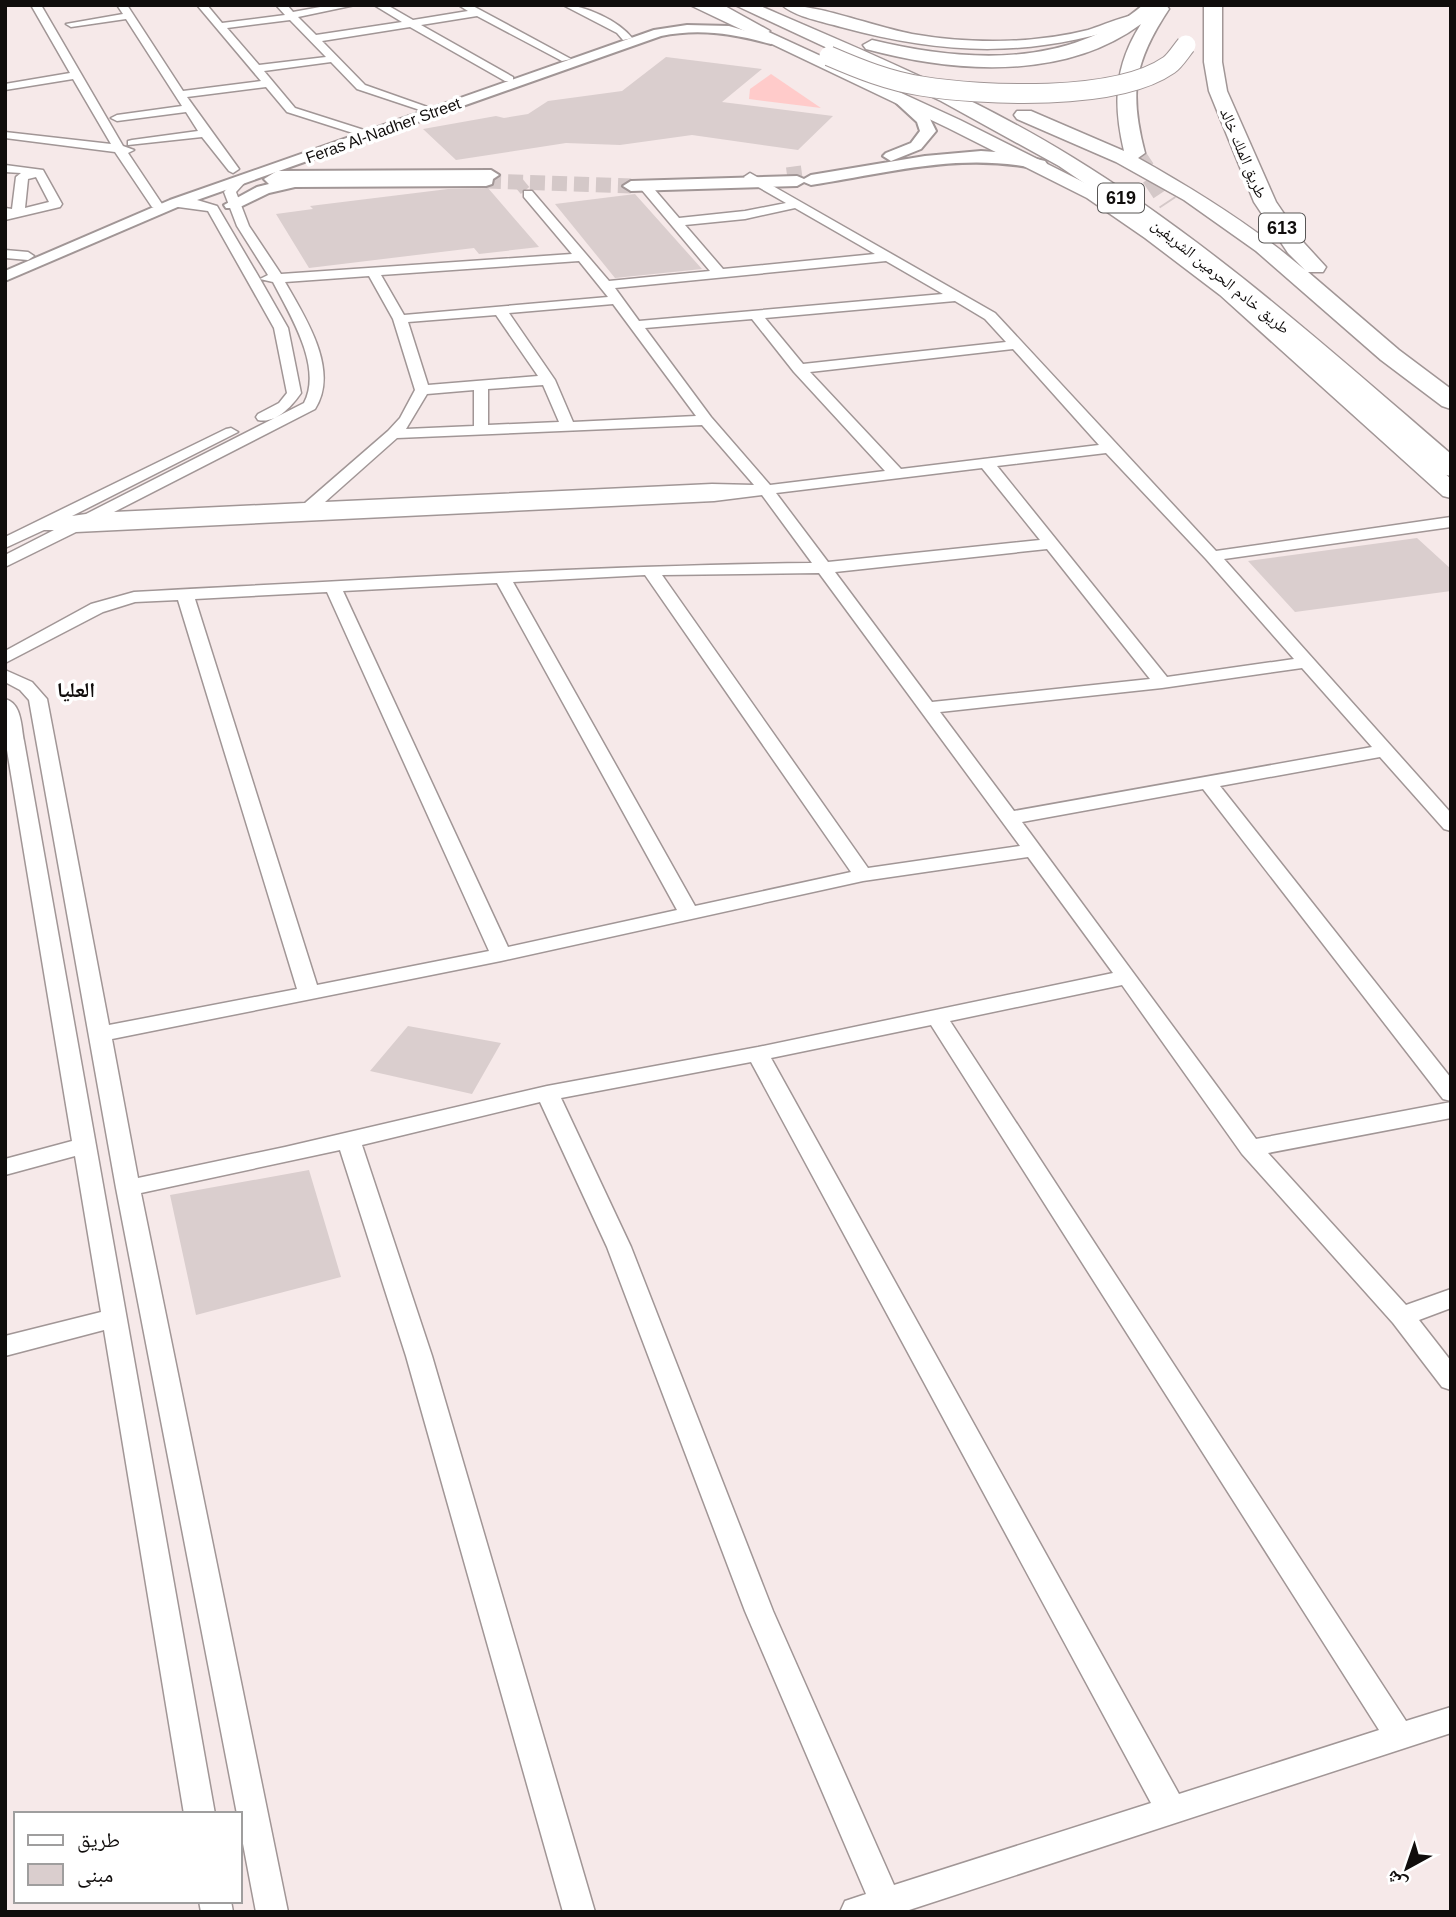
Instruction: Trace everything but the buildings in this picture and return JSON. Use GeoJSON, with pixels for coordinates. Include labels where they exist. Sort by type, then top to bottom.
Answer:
{"type":"FeatureCollection","features":[{"type":"Feature","properties":{"kind":"highway"},"geometry":{"type":"LineString","coordinates":[[709,5],[844,71]]}},
{"type":"Feature","properties":{"kind":"highway"},"geometry":{"type":"LineString","coordinates":[[721,5],[865,71],[920,85],[969,92],[1039,93],[1091,89],[1140,78],[1166,68],[1179,58],[1187,39]]}},
{"type":"Feature","properties":{"kind":"highway","name":"طريق خادم الحرمين الشريفين"},"geometry":{"type":"LineString","coordinates":[[743,5],[947,96],[1066,162],[1131,204],[1375,402],[1451,468]]}},
{"type":"Feature","properties":{"kind":"highway","name":"619"},"geometry":{"type":"LineString","coordinates":[[768,5],[1123,158],[1191,196],[1264,247],[1390,355],[1451,401]]}},
{"type":"Feature","properties":{"kind":"highway"},"geometry":{"type":"LineString","coordinates":[[812,24],[898,52],[957,59],[1003,60],[1055,54],[1086,47],[1139,18],[1154,5]]}},
{"type":"Feature","properties":{"kind":"highway"},"geometry":{"type":"LineString","coordinates":[[1135,153],[1125,114],[1129,65],[1163,5]]}},
{"type":"Feature","properties":{"kind":"highway","name":"طريق الملك خالد"},"geometry":{"type":"LineString","coordinates":[[1213,5],[1213,62],[1217,91],[1265,202],[1296,248],[1331,285],[1409,353],[1451,395]]}},
{"type":"Feature","properties":{"kind":"highway"},"geometry":{"type":"LineString","coordinates":[[1168,203],[1279,305],[1375,402]]}},
{"type":"Feature","properties":{"kind":"main road"},"geometry":{"type":"LineString","coordinates":[[695,5],[844,71],[1039,164],[1093,194],[1152,234],[1227,291],[1451,491]]}},
{"type":"Feature","properties":{"kind":"main road"},"geometry":{"type":"LineString","coordinates":[[789,5],[877,32],[916,39],[974,44],[1065,40],[1103,32],[1139,18]]}},
{"type":"Feature","properties":{"kind":"main road"},"geometry":{"type":"LineString","coordinates":[[799,177],[908,150],[921,142],[928,131],[928,125],[900,99]]}},
{"type":"Feature","properties":{"kind":"main road"},"geometry":{"type":"LineString","coordinates":[[846,167],[887,162],[940,146],[955,146],[963,151],[952,156]]}},
{"type":"Feature","properties":{"kind":"main road"},"geometry":{"type":"LineString","coordinates":[[318,153],[314,159],[316,166],[332,174]]}},
{"type":"Feature","properties":{"kind":"main road"},"geometry":{"type":"LineString","coordinates":[[635,184],[873,172],[952,156],[1005,156],[1039,164]]}},
{"type":"Feature","properties":{"kind":"main road"},"geometry":{"type":"LineString","coordinates":[[332,174],[489,178],[296,182],[272,179],[277,176],[332,174]]}},
{"type":"Feature","properties":{"kind":"main road"},"geometry":{"type":"LineString","coordinates":[[232,205],[263,190],[296,182]]}},
{"type":"Feature","properties":{"kind":"street"},"geometry":{"type":"LineString","coordinates":[[5,543],[284,406],[294,393],[281,328],[213,209],[166,199],[119,149],[36,5]]}},
{"type":"Feature","properties":{"kind":"street"},"geometry":{"type":"LineString","coordinates":[[48,5],[89,73]]}},
{"type":"Feature","properties":{"kind":"street"},"geometry":{"type":"LineString","coordinates":[[5,562],[287,419],[310,406],[316,396],[318,374],[299,324],[277,278],[232,205],[231,189],[237,175],[205,133],[122,5]]}},
{"type":"Feature","properties":{"kind":"street"},"geometry":{"type":"LineString","coordinates":[[202,5],[291,110],[360,132]]}},
{"type":"Feature","properties":{"kind":"street"},"geometry":{"type":"LineString","coordinates":[[281,5],[360,88],[427,108]]}},
{"type":"Feature","properties":{"kind":"street"},"geometry":{"type":"LineString","coordinates":[[219,26],[350,5]]}},
{"type":"Feature","properties":{"kind":"street"},"geometry":{"type":"LineString","coordinates":[[379,5],[509,79]]}},
{"type":"Feature","properties":{"kind":"street"},"geometry":{"type":"LineString","coordinates":[[463,5],[566,59]]}},
{"type":"Feature","properties":{"kind":"street"},"geometry":{"type":"LineString","coordinates":[[568,5],[621,31],[627,38]]}},
{"type":"Feature","properties":{"kind":"street","name":"Feras Al-Nadher Street"},"geometry":{"type":"LineString","coordinates":[[5,266],[166,199],[690,15],[695,11],[695,5]]}},
{"type":"Feature","properties":{"kind":"street"},"geometry":{"type":"LineString","coordinates":[[313,39],[477,13]]}},
{"type":"Feature","properties":{"kind":"street"},"geometry":{"type":"LineString","coordinates":[[71,23],[129,16]]}},
{"type":"Feature","properties":{"kind":"street"},"geometry":{"type":"LineString","coordinates":[[674,21],[689,19],[701,24],[691,27]]}},
{"type":"Feature","properties":{"kind":"street","name":"Feras Al-Nadher Street"},"geometry":{"type":"LineString","coordinates":[[5,277],[166,199],[237,175],[318,153],[658,33],[691,27],[726,28],[771,40]]}},
{"type":"Feature","properties":{"kind":"street"},"geometry":{"type":"LineString","coordinates":[[256,69],[333,59]]}},
{"type":"Feature","properties":{"kind":"street"},"geometry":{"type":"LineString","coordinates":[[5,88],[76,75]]}},
{"type":"Feature","properties":{"kind":"street"},"geometry":{"type":"LineString","coordinates":[[181,95],[269,83]]}},
{"type":"Feature","properties":{"kind":"street"},"geometry":{"type":"LineString","coordinates":[[110,107],[127,135]]}},
{"type":"Feature","properties":{"kind":"street"},"geometry":{"type":"LineString","coordinates":[[119,149],[127,135],[189,108]]}},
{"type":"Feature","properties":{"kind":"street"},"geometry":{"type":"LineString","coordinates":[[127,135],[205,133]]}},
{"type":"Feature","properties":{"kind":"street"},"geometry":{"type":"LineString","coordinates":[[5,135],[119,149]]}},
{"type":"Feature","properties":{"kind":"street"},"geometry":{"type":"LineString","coordinates":[[5,167],[39,172]]}},
{"type":"Feature","properties":{"kind":"street"},"geometry":{"type":"LineString","coordinates":[[5,219],[12,212],[22,177],[39,172]]}},
{"type":"Feature","properties":{"kind":"street"},"geometry":{"type":"LineString","coordinates":[[12,212],[56,204],[39,172]]}},
{"type":"Feature","properties":{"kind":"street"},"geometry":{"type":"LineString","coordinates":[[755,180],[990,316],[1212,556],[1451,825]]}},
{"type":"Feature","properties":{"kind":"street"},"geometry":{"type":"LineString","coordinates":[[635,184],[675,222],[720,274]]}},
{"type":"Feature","properties":{"kind":"street"},"geometry":{"type":"LineString","coordinates":[[528,194],[606,285],[706,420],[766,489],[1250,1148],[1402,1316],[1451,1380]]}},
{"type":"Feature","properties":{"kind":"street"},"geometry":{"type":"LineString","coordinates":[[675,222],[731,217],[796,204]]}},
{"type":"Feature","properties":{"kind":"street"},"geometry":{"type":"LineString","coordinates":[[5,254],[28,256]]}},
{"type":"Feature","properties":{"kind":"street"},"geometry":{"type":"LineString","coordinates":[[253,280],[374,274],[582,257]]}},
{"type":"Feature","properties":{"kind":"street"},"geometry":{"type":"LineString","coordinates":[[606,285],[887,257]]}},
{"type":"Feature","properties":{"kind":"street"},"geometry":{"type":"LineString","coordinates":[[309,508],[393,434],[406,420],[422,390],[400,319],[374,274]]}},
{"type":"Feature","properties":{"kind":"street"},"geometry":{"type":"LineString","coordinates":[[635,325],[956,297]]}},
{"type":"Feature","properties":{"kind":"street"},"geometry":{"type":"LineString","coordinates":[[400,319],[615,300]]}},
{"type":"Feature","properties":{"kind":"street"},"geometry":{"type":"LineString","coordinates":[[502,312],[548,380],[568,426]]}},
{"type":"Feature","properties":{"kind":"street"},"geometry":{"type":"LineString","coordinates":[[757,316],[799,369],[898,475]]}},
{"type":"Feature","properties":{"kind":"street"},"geometry":{"type":"LineString","coordinates":[[799,369],[1015,345]]}},
{"type":"Feature","properties":{"kind":"street"},"geometry":{"type":"LineString","coordinates":[[422,390],[548,380]]}},
{"type":"Feature","properties":{"kind":"street"},"geometry":{"type":"LineString","coordinates":[[481,385],[481,430]]}},
{"type":"Feature","properties":{"kind":"street"},"geometry":{"type":"LineString","coordinates":[[393,434],[706,420]]}},
{"type":"Feature","properties":{"kind":"street"},"geometry":{"type":"LineString","coordinates":[[44,524],[75,527],[714,496],[1110,448]]}},
{"type":"Feature","properties":{"kind":"street"},"geometry":{"type":"LineString","coordinates":[[987,464],[1162,683]]}},
{"type":"Feature","properties":{"kind":"street"},"geometry":{"type":"LineString","coordinates":[[182,473],[172,481],[169,490],[179,503],[196,510],[221,512]]}},
{"type":"Feature","properties":{"kind":"street"},"geometry":{"type":"LineString","coordinates":[[44,524],[93,518],[712,489],[766,489]]}},
{"type":"Feature","properties":{"kind":"street"},"geometry":{"type":"LineString","coordinates":[[1212,556],[1451,522]]}},
{"type":"Feature","properties":{"kind":"street"},"geometry":{"type":"LineString","coordinates":[[5,658],[97,608],[134,597],[500,576],[650,570],[822,568],[1052,544]]}},
{"type":"Feature","properties":{"kind":"street"},"geometry":{"type":"LineString","coordinates":[[650,570],[863,875]]}},
{"type":"Feature","properties":{"kind":"street"},"geometry":{"type":"LineString","coordinates":[[500,576],[690,915]]}},
{"type":"Feature","properties":{"kind":"street"},"geometry":{"type":"LineString","coordinates":[[332,585],[501,955]]}},
{"type":"Feature","properties":{"kind":"street"},"geometry":{"type":"LineString","coordinates":[[185,594],[309,994]]}},
{"type":"Feature","properties":{"kind":"street"},"geometry":{"type":"LineString","coordinates":[[926,708],[1162,683],[1307,662]]}},
{"type":"Feature","properties":{"kind":"street"},"geometry":{"type":"LineString","coordinates":[[5,675],[26,686],[38,699],[128,1188],[272,1912]]}},
{"type":"Feature","properties":{"kind":"street"},"geometry":{"type":"LineString","coordinates":[[5,704],[8,707],[17,755],[200,1812]]}},
{"type":"Feature","properties":{"kind":"street"},"geometry":{"type":"LineString","coordinates":[[1009,818],[1387,750]]}},
{"type":"Feature","properties":{"kind":"street"},"geometry":{"type":"LineString","coordinates":[[1207,782],[1451,1094]]}},
{"type":"Feature","properties":{"kind":"street"},"geometry":{"type":"LineString","coordinates":[[101,1034],[501,955],[863,875],[1032,850]]}},
{"type":"Feature","properties":{"kind":"street"},"geometry":{"type":"LineString","coordinates":[[128,1188],[285,1155],[547,1093],[758,1054],[1127,977]]}},
{"type":"Feature","properties":{"kind":"street"},"geometry":{"type":"LineString","coordinates":[[937,1017],[1399,1736]]}},
{"type":"Feature","properties":{"kind":"street"},"geometry":{"type":"LineString","coordinates":[[758,1054],[1170,1808]]}},
{"type":"Feature","properties":{"kind":"street"},"geometry":{"type":"LineString","coordinates":[[547,1093],[619,1247],[760,1611],[886,1902]]}},
{"type":"Feature","properties":{"kind":"street"},"geometry":{"type":"LineString","coordinates":[[1250,1148],[1451,1110]]}},
{"type":"Feature","properties":{"kind":"street"},"geometry":{"type":"LineString","coordinates":[[348,1138],[419,1356],[579,1912]]}},
{"type":"Feature","properties":{"kind":"street"},"geometry":{"type":"LineString","coordinates":[[5,1167],[84,1146]]}},
{"type":"Feature","properties":{"kind":"street"},"geometry":{"type":"LineString","coordinates":[[1402,1316],[1451,1298]]}},
{"type":"Feature","properties":{"kind":"street"},"geometry":{"type":"LineString","coordinates":[[5,1346],[114,1318]]}},
{"type":"Feature","properties":{"kind":"street"},"geometry":{"type":"LineString","coordinates":[[856,1912],[1170,1808],[1451,1720]]}},
{"type":"Feature","properties":{"kind":"shaded area"},"geometry":{"type":"Polygon","coordinates":[[[771,74],[821,108],[749,99],[750,89],[771,74]]]}},
{"type":"Feature","properties":{"kind":"tunnel"},"geometry":{"type":"LineString","coordinates":[[1135,153],[1168,203]]}},
{"type":"Feature","properties":{"kind":"tunnel"},"geometry":{"type":"LineString","coordinates":[[787,175],[802,173]]}},
{"type":"Feature","properties":{"kind":"tunnel"},"geometry":{"type":"LineString","coordinates":[[486,181],[631,186]]}},
{"type":"Feature","properties":{"kind":"tunnel"},"geometry":{"type":"LineString","coordinates":[[518,182],[528,194]]}},
{"type":"Feature","properties":{"kind":"district","name":"العليا"},"geometry":{"type":"Point","coordinates":[76,690]}}]}
